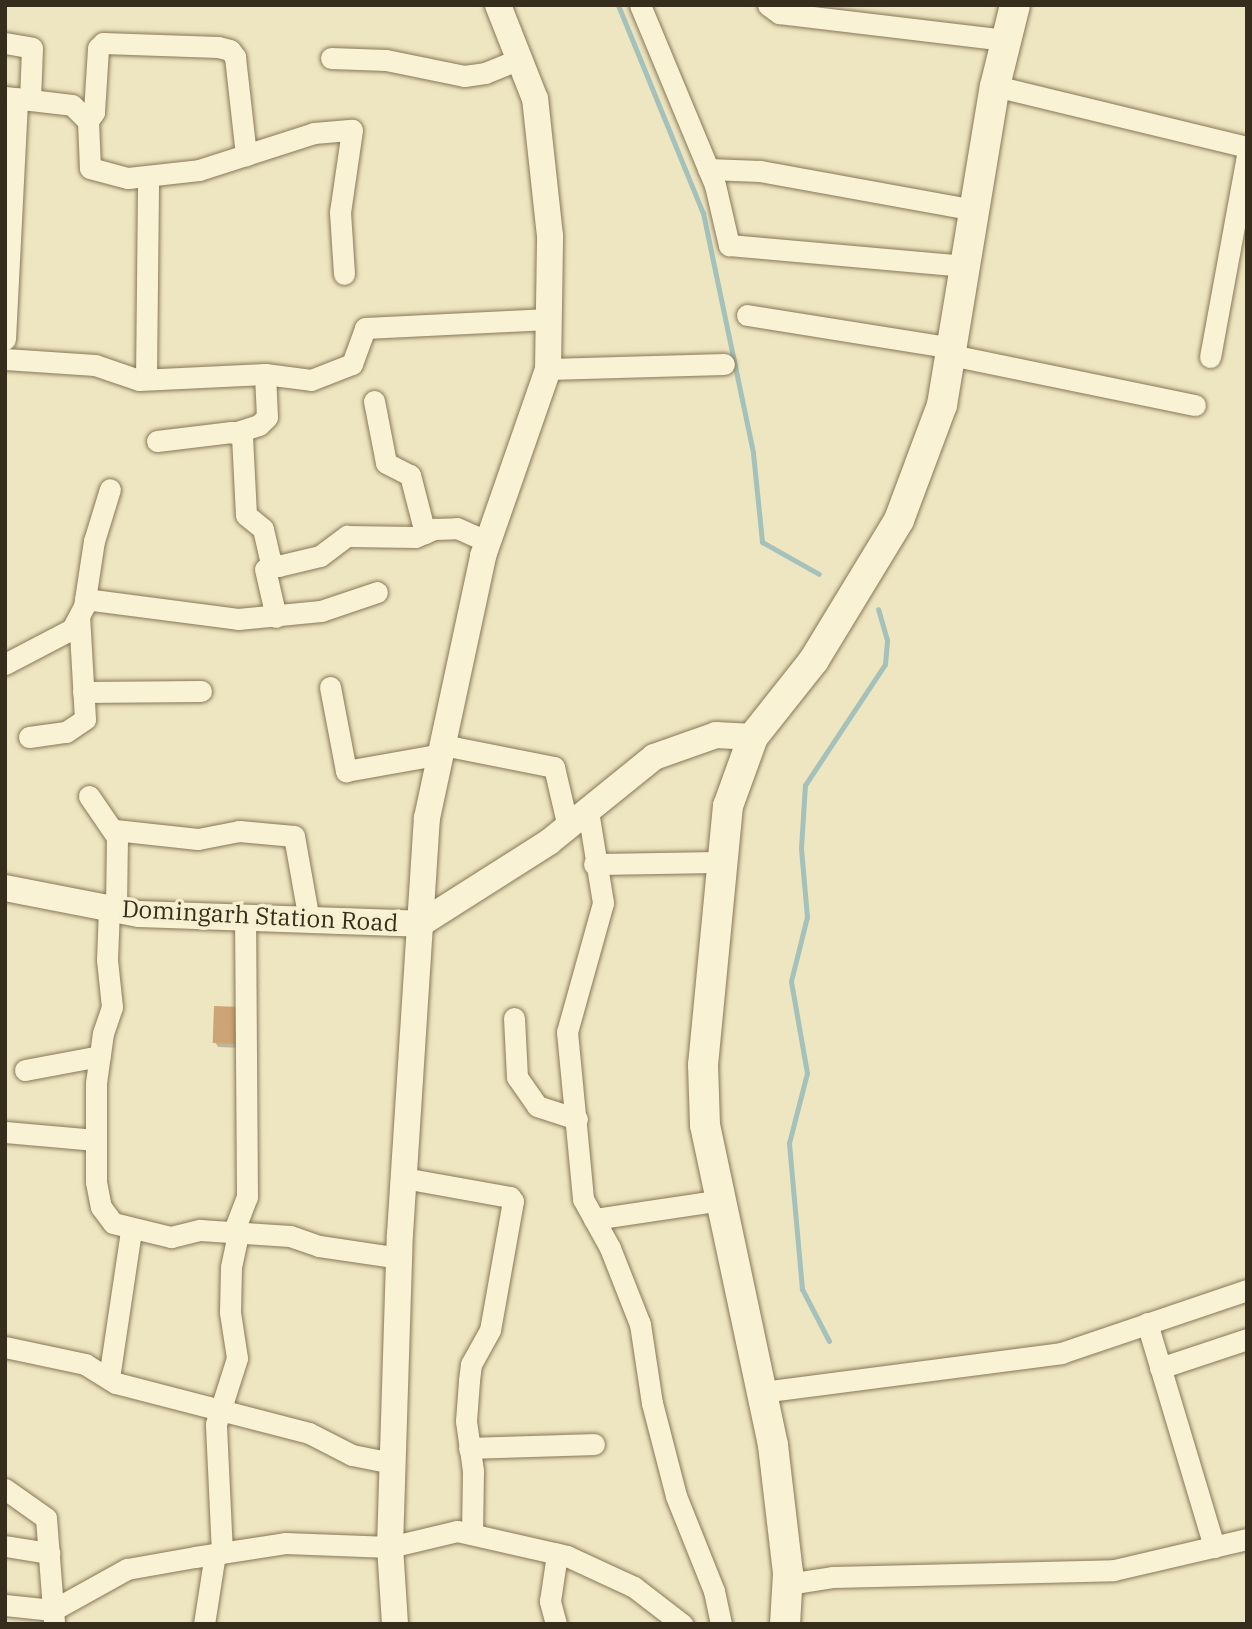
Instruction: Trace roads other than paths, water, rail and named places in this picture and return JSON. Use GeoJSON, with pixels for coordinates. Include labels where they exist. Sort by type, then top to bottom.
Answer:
{"type":"FeatureCollection","features":[{"type":"Feature","properties":{"kind":"main road"},"geometry":{"type":"LineString","coordinates":[[785,1624],[788,1584],[774,1445],[705,1125],[703,1065],[728,806],[753,737],[814,660],[899,520],[942,405],[995,86],[1015,5]]}},
{"type":"Feature","properties":{"kind":"street"},"geometry":{"type":"LineString","coordinates":[[395,1624],[390,1547],[399,1258],[427,818],[488,541],[548,369],[550,236],[536,99],[498,5]]}},
{"type":"Feature","properties":{"kind":"street"},"geometry":{"type":"LineString","coordinates":[[768,5],[779,13],[1007,40]]}},
{"type":"Feature","properties":{"kind":"street"},"geometry":{"type":"LineString","coordinates":[[648,7],[708,169],[733,247],[965,266]]}},
{"type":"Feature","properties":{"kind":"street"},"geometry":{"type":"LineString","coordinates":[[5,43],[32,48],[17,99],[8,226],[5,339]]}},
{"type":"Feature","properties":{"kind":"street"},"geometry":{"type":"LineString","coordinates":[[246,155],[235,57],[218,47],[103,43],[98,48],[94,112],[88,121],[90,168],[128,178],[199,170],[246,155],[314,133],[352,130],[340,212],[344,274]]}},
{"type":"Feature","properties":{"kind":"street"},"geometry":{"type":"LineString","coordinates":[[331,58],[386,60],[464,76],[485,73],[520,60]]}},
{"type":"Feature","properties":{"kind":"street"},"geometry":{"type":"LineString","coordinates":[[995,86],[1247,147]]}},
{"type":"Feature","properties":{"kind":"street"},"geometry":{"type":"LineString","coordinates":[[17,99],[72,104],[88,121]]}},
{"type":"Feature","properties":{"kind":"street"},"geometry":{"type":"LineString","coordinates":[[1210,357],[1247,156]]}},
{"type":"Feature","properties":{"kind":"street"},"geometry":{"type":"LineString","coordinates":[[708,169],[760,170],[975,210]]}},
{"type":"Feature","properties":{"kind":"street"},"geometry":{"type":"LineString","coordinates":[[146,379],[148,176]]}},
{"type":"Feature","properties":{"kind":"street"},"geometry":{"type":"LineString","coordinates":[[747,316],[951,351],[1195,405]]}},
{"type":"Feature","properties":{"kind":"street"},"geometry":{"type":"LineString","coordinates":[[5,359],[95,365],[130,379],[265,374],[311,380],[347,368],[365,328],[549,319]]}},
{"type":"Feature","properties":{"kind":"street"},"geometry":{"type":"LineString","coordinates":[[548,369],[724,364]]}},
{"type":"Feature","properties":{"kind":"street"},"geometry":{"type":"LineString","coordinates":[[158,441],[237,432],[259,425],[267,417],[265,374]]}},
{"type":"Feature","properties":{"kind":"street"},"geometry":{"type":"LineString","coordinates":[[374,401],[386,463],[410,475],[425,533]]}},
{"type":"Feature","properties":{"kind":"street"},"geometry":{"type":"LineString","coordinates":[[237,432],[242,436],[246,515],[263,529],[273,564],[320,556],[347,536],[415,537],[457,528],[488,541]]}},
{"type":"Feature","properties":{"kind":"street"},"geometry":{"type":"LineString","coordinates":[[29,737],[66,732],[81,725],[85,719],[82,608],[94,541],[110,489]]}},
{"type":"Feature","properties":{"kind":"street"},"geometry":{"type":"LineString","coordinates":[[265,569],[276,617]]}},
{"type":"Feature","properties":{"kind":"street"},"geometry":{"type":"LineString","coordinates":[[82,608],[238,619],[276,617],[337,607],[346,599],[377,592]]}},
{"type":"Feature","properties":{"kind":"street"},"geometry":{"type":"LineString","coordinates":[[5,664],[72,629],[82,608]]}},
{"type":"Feature","properties":{"kind":"street"},"geometry":{"type":"LineString","coordinates":[[330,687],[346,771],[442,749],[554,766],[578,819],[594,864],[603,904],[567,1032],[583,1199],[640,1324],[652,1403],[676,1496],[714,1591],[721,1624]]}},
{"type":"Feature","properties":{"kind":"street"},"geometry":{"type":"LineString","coordinates":[[83,692],[201,691]]}},
{"type":"Feature","properties":{"kind":"street","name":"Domingarh Station Road"},"geometry":{"type":"LineString","coordinates":[[5,888],[113,909],[245,918],[420,924],[578,819],[654,757],[716,735],[753,737]]}},
{"type":"Feature","properties":{"kind":"street"},"geometry":{"type":"LineString","coordinates":[[89,796],[115,830],[113,909],[107,960],[112,1007],[100,1056],[96,1140],[101,1207],[113,1223],[131,1230],[171,1237],[200,1230],[290,1236],[319,1246],[399,1258]]}},
{"type":"Feature","properties":{"kind":"street"},"geometry":{"type":"LineString","coordinates":[[115,830],[198,839],[239,831],[294,836],[309,920]]}},
{"type":"Feature","properties":{"kind":"street"},"geometry":{"type":"LineString","coordinates":[[594,864],[721,862]]}},
{"type":"Feature","properties":{"kind":"street"},"geometry":{"type":"LineString","coordinates":[[204,1624],[219,1554],[216,1424],[223,1410],[237,1358],[230,1278],[235,1233],[247,1197],[245,918]]}},
{"type":"Feature","properties":{"kind":"street"},"geometry":{"type":"LineString","coordinates":[[514,1018],[517,1077],[537,1106],[577,1119]]}},
{"type":"Feature","properties":{"kind":"street"},"geometry":{"type":"LineString","coordinates":[[25,1070],[100,1056]]}},
{"type":"Feature","properties":{"kind":"street"},"geometry":{"type":"LineString","coordinates":[[5,1132],[96,1140]]}},
{"type":"Feature","properties":{"kind":"street"},"geometry":{"type":"LineString","coordinates":[[404,1178],[510,1197],[513,1201],[489,1330],[471,1364],[469,1448],[472,1534]]}},
{"type":"Feature","properties":{"kind":"street"},"geometry":{"type":"LineString","coordinates":[[594,1219],[721,1200]]}},
{"type":"Feature","properties":{"kind":"street"},"geometry":{"type":"LineString","coordinates":[[109,1378],[131,1230]]}},
{"type":"Feature","properties":{"kind":"street"},"geometry":{"type":"LineString","coordinates":[[762,1392],[1044,1356],[1247,1290]]}},
{"type":"Feature","properties":{"kind":"street"},"geometry":{"type":"LineString","coordinates":[[1147,1323],[1214,1547]]}},
{"type":"Feature","properties":{"kind":"street"},"geometry":{"type":"LineString","coordinates":[[1160,1368],[1247,1339]]}},
{"type":"Feature","properties":{"kind":"street"},"geometry":{"type":"LineString","coordinates":[[5,1347],[85,1364],[109,1378],[309,1433],[352,1455],[392,1463]]}},
{"type":"Feature","properties":{"kind":"street"},"geometry":{"type":"LineString","coordinates":[[469,1448],[594,1444]]}},
{"type":"Feature","properties":{"kind":"street"},"geometry":{"type":"LineString","coordinates":[[5,1489],[46,1518],[53,1617]]}},
{"type":"Feature","properties":{"kind":"street"},"geometry":{"type":"LineString","coordinates":[[5,1605],[53,1617],[127,1569],[285,1544],[390,1547],[457,1531],[557,1554],[634,1587],[682,1624]]}},
{"type":"Feature","properties":{"kind":"street"},"geometry":{"type":"LineString","coordinates":[[788,1584],[832,1577],[1086,1573],[1247,1539]]}},
{"type":"Feature","properties":{"kind":"street"},"geometry":{"type":"LineString","coordinates":[[5,1546],[49,1553]]}},
{"type":"Feature","properties":{"kind":"street"},"geometry":{"type":"LineString","coordinates":[[556,1624],[550,1601],[557,1554]]}},
{"type":"Feature","properties":{"kind":"waterway"},"geometry":{"type":"LineString","coordinates":[[618,5],[703,213],[753,453],[762,542],[819,574]]}},
{"type":"Feature","properties":{"kind":"waterway"},"geometry":{"type":"LineString","coordinates":[[829,1341],[802,1289],[789,1143],[807,1073],[791,981],[807,917],[801,848],[805,785],[885,664],[887,640],[878,609]]}}]}
